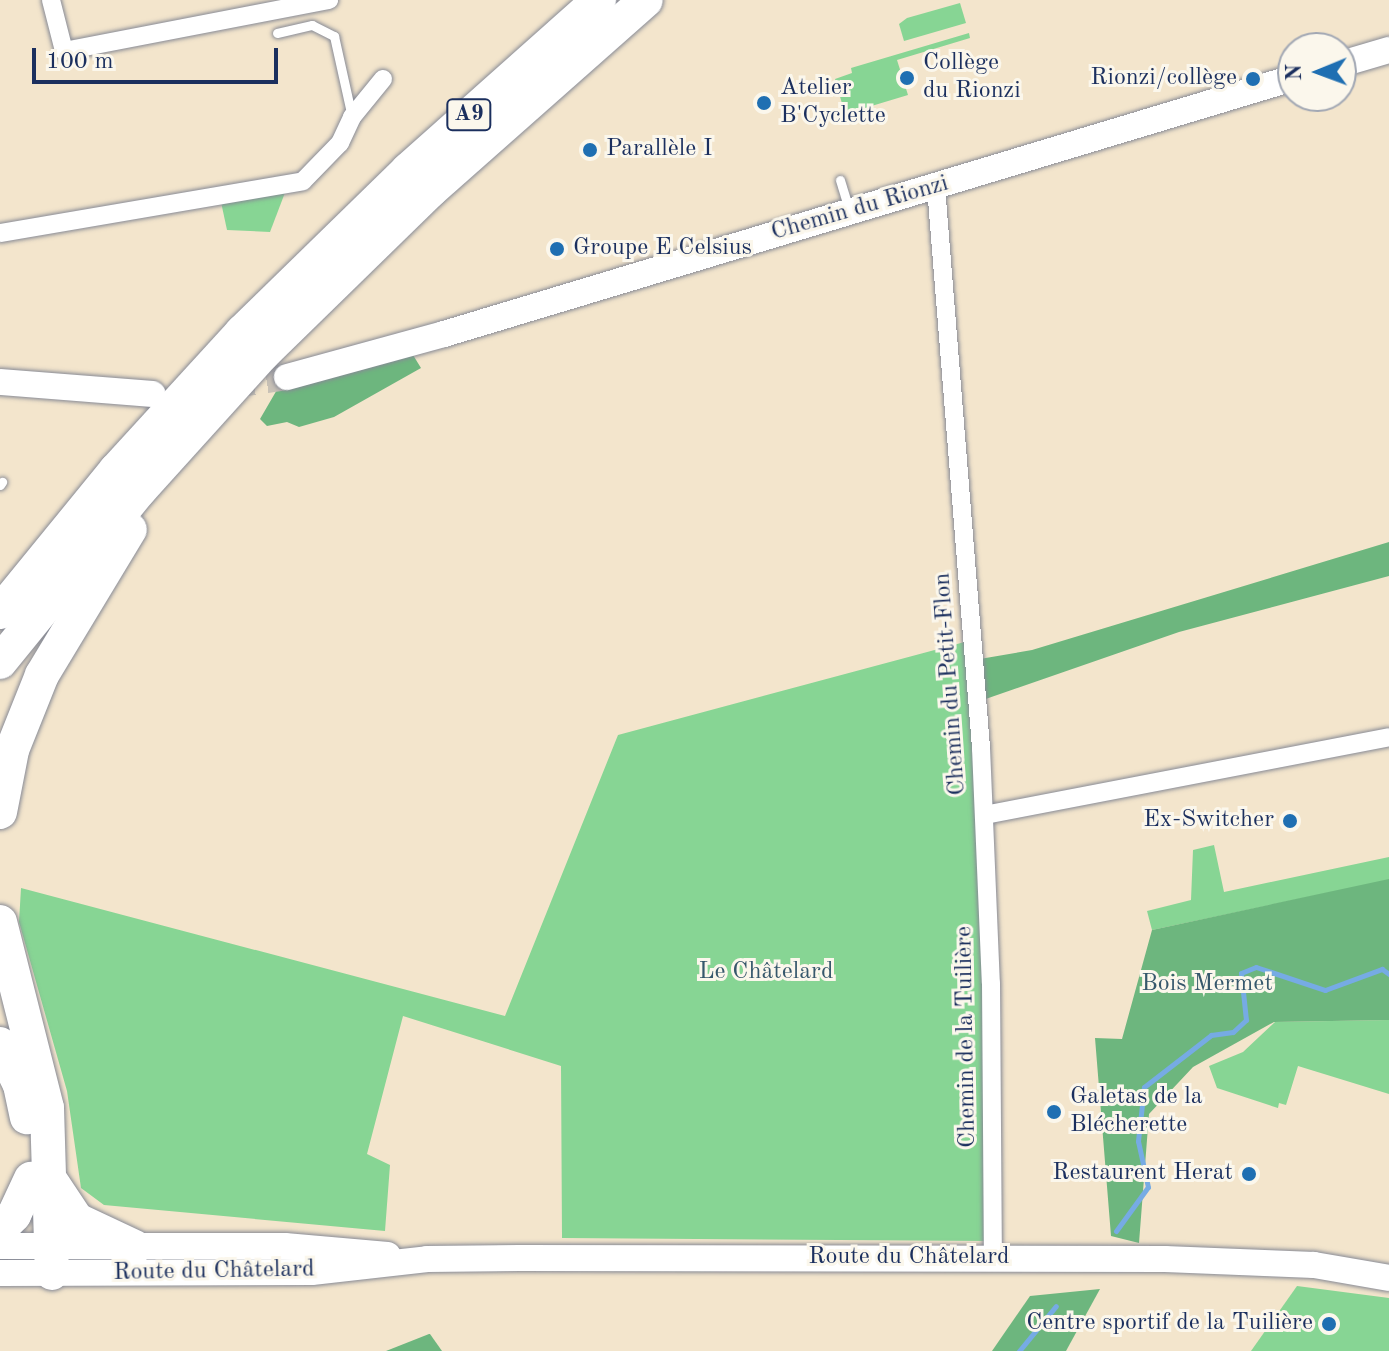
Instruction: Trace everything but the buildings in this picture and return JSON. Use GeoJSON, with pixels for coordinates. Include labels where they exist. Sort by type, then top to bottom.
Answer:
{"type":"FeatureCollection","features":[{"type":"Feature","properties":{"kind":"highway","name":"A9"},"geometry":{"type":"LineString","coordinates":[[0,612],[116,470],[242,332],[408,170],[599,0]]}},
{"type":"Feature","properties":{"kind":"highway","name":"A9"},"geometry":{"type":"LineString","coordinates":[[0,662],[200,422],[430,191],[646,0]]}},
{"type":"Feature","properties":{"kind":"highway"},"geometry":{"type":"LineString","coordinates":[[0,812],[12,750],[42,675],[200,422]]}},
{"type":"Feature","properties":{"kind":"highway"},"geometry":{"type":"LineString","coordinates":[[0,922],[43,1083],[41,1180],[44,1259]]}},
{"type":"Feature","properties":{"kind":"highway"},"geometry":{"type":"LineString","coordinates":[[0,1044],[24,1099],[41,1180],[77,1220],[135,1247]]}},
{"type":"Feature","properties":{"kind":"highway"},"geometry":{"type":"LineString","coordinates":[[0,1229],[41,1180]]}},
{"type":"Feature","properties":{"kind":"main road"},"geometry":{"type":"LineString","coordinates":[[1357,59],[1389,50]]}},
{"type":"Feature","properties":{"kind":"main road","name":"Chemin du Rionzi"},"geometry":{"type":"LineString","coordinates":[[287,377],[936,187],[1277,83]]}},
{"type":"Feature","properties":{"kind":"main road"},"geometry":{"type":"LineString","coordinates":[[0,382],[153,394]]}},
{"type":"Feature","properties":{"kind":"main road","name":"Route du Châtelard"},"geometry":{"type":"LineString","coordinates":[[0,1246],[44,1259],[312,1272],[427,1259]]}},
{"type":"Feature","properties":{"kind":"main road","name":"Route du Châtelard"},"geometry":{"type":"LineString","coordinates":[[0,1273],[44,1259],[135,1247],[285,1246],[427,1259],[1243,1260],[1389,1278]]}},
{"type":"Feature","properties":{"kind":"street"},"geometry":{"type":"LineString","coordinates":[[51,0],[64,51],[329,0]]}},
{"type":"Feature","properties":{"kind":"street"},"geometry":{"type":"LineString","coordinates":[[0,233],[303,181],[340,143],[352,117],[383,79]]}},
{"type":"Feature","properties":{"kind":"street","name":"Chemin du Petit-Flon"},"geometry":{"type":"LineString","coordinates":[[936,187],[985,815],[1389,737]]}},
{"type":"Feature","properties":{"kind":"street","name":"Chemin de la Tuilière"},"geometry":{"type":"LineString","coordinates":[[985,815],[993,1258]]}},
{"type":"Feature","properties":{"kind":"lane"},"geometry":{"type":"LineString","coordinates":[[277,33],[312,25],[334,36],[352,117]]}},
{"type":"Feature","properties":{"kind":"lane"},"geometry":{"type":"LineString","coordinates":[[840,180],[850,212]]}},
{"type":"Feature","properties":{"kind":"green space"},"geometry":{"type":"Polygon","coordinates":[[[960,3],[966,23],[904,41],[899,24],[907,18],[960,3]]]}},
{"type":"Feature","properties":{"kind":"green space"},"geometry":{"type":"Polygon","coordinates":[[[969,33],[970,38],[897,60],[908,95],[845,114],[835,79],[852,73],[851,68],[969,33]]]}},
{"type":"Feature","properties":{"kind":"green space"},"geometry":{"type":"Polygon","coordinates":[[[286,190],[270,232],[227,230],[221,202],[286,190]]]}},
{"type":"Feature","properties":{"kind":"green space"},"geometry":{"type":"Polygon","coordinates":[[[413,355],[421,368],[334,417],[299,427],[287,422],[267,426],[260,419],[278,388],[413,355]]]}},
{"type":"Feature","properties":{"kind":"green space"},"geometry":{"type":"Polygon","coordinates":[[[1389,542],[1389,576],[1179,632],[977,702],[974,660],[1032,650],[1389,542]]]}},
{"type":"Feature","properties":{"kind":"green space","name":"Le Châtelard"},"geometry":{"type":"Polygon","coordinates":[[[972,640],[993,1241],[562,1238],[561,1066],[403,1016],[367,1154],[390,1165],[385,1231],[104,1205],[81,1188],[67,1091],[19,922],[21,888],[505,1016],[618,735],[972,640]]]}},
{"type":"Feature","properties":{"kind":"green space"},"geometry":{"type":"Polygon","coordinates":[[[1214,845],[1224,892],[1389,857],[1389,880],[1152,930],[1147,911],[1191,900],[1193,850],[1214,845]]]}},
{"type":"Feature","properties":{"kind":"green space","name":"Bois Mermet"},"geometry":{"type":"Polygon","coordinates":[[[1389,879],[1389,1020],[1274,1022],[1193,1067],[1149,1114],[1139,1243],[1111,1236],[1095,1038],[1122,1039],[1152,930],[1389,879]]]}},
{"type":"Feature","properties":{"kind":"green space"},"geometry":{"type":"Polygon","coordinates":[[[1389,1020],[1389,1094],[1298,1066],[1286,1105],[1279,1103],[1278,1108],[1217,1088],[1209,1066],[1243,1052],[1275,1022],[1389,1020]]]}},
{"type":"Feature","properties":{"kind":"green space","name":"Centre sportif de la Tuilière"},"geometry":{"type":"Polygon","coordinates":[[[1297,1286],[1389,1298],[1389,1351],[1251,1351],[1297,1286]]]}},
{"type":"Feature","properties":{"kind":"green space"},"geometry":{"type":"Polygon","coordinates":[[[1100,1289],[1066,1351],[992,1351],[1030,1296],[1100,1289]]]}},
{"type":"Feature","properties":{"kind":"green space"},"geometry":{"type":"Polygon","coordinates":[[[429,1334],[442,1351],[386,1351],[429,1334]]]}},
{"type":"Feature","properties":{"kind":"waterway"},"geometry":{"type":"LineString","coordinates":[[1116,1231],[1148,1187],[1138,1141],[1144,1087],[1211,1035],[1233,1032],[1246,1020],[1241,973],[1256,967],[1325,990],[1382,969],[1389,974]]}},
{"type":"Feature","properties":{"kind":"waterway"},"geometry":{"type":"LineString","coordinates":[[1019,1351],[1056,1306]]}},
{"type":"Feature","properties":{"kind":"tunnel"},"geometry":{"type":"LineString","coordinates":[[228,386],[287,377]]}},
{"type":"Feature","properties":{"kind":"place","name":"Collège du Rionzi"},"geometry":{"type":"Point","coordinates":[907,78]}},
{"type":"Feature","properties":{"kind":"place","name":"Rionzi/collège"},"geometry":{"type":"Point","coordinates":[1253,79]}},
{"type":"Feature","properties":{"kind":"place","name":"Atelier B'Cyclette"},"geometry":{"type":"Point","coordinates":[764,103]}},
{"type":"Feature","properties":{"kind":"place","name":"Parallèle I"},"geometry":{"type":"Point","coordinates":[590,150]}},
{"type":"Feature","properties":{"kind":"place","name":"Groupe E Celsius"},"geometry":{"type":"Point","coordinates":[557,249]}},
{"type":"Feature","properties":{"kind":"place","name":"Ex-Switcher"},"geometry":{"type":"Point","coordinates":[1290,821]}},
{"type":"Feature","properties":{"kind":"place","name":"Galetas de la Blécherette"},"geometry":{"type":"Point","coordinates":[1054,1112]}},
{"type":"Feature","properties":{"kind":"place","name":"Restaurent Herat"},"geometry":{"type":"Point","coordinates":[1249,1174]}},
{"type":"Feature","properties":{"kind":"place","name":"Centre sportif de la Tuilière"},"geometry":{"type":"Point","coordinates":[1329,1324]}}]}
